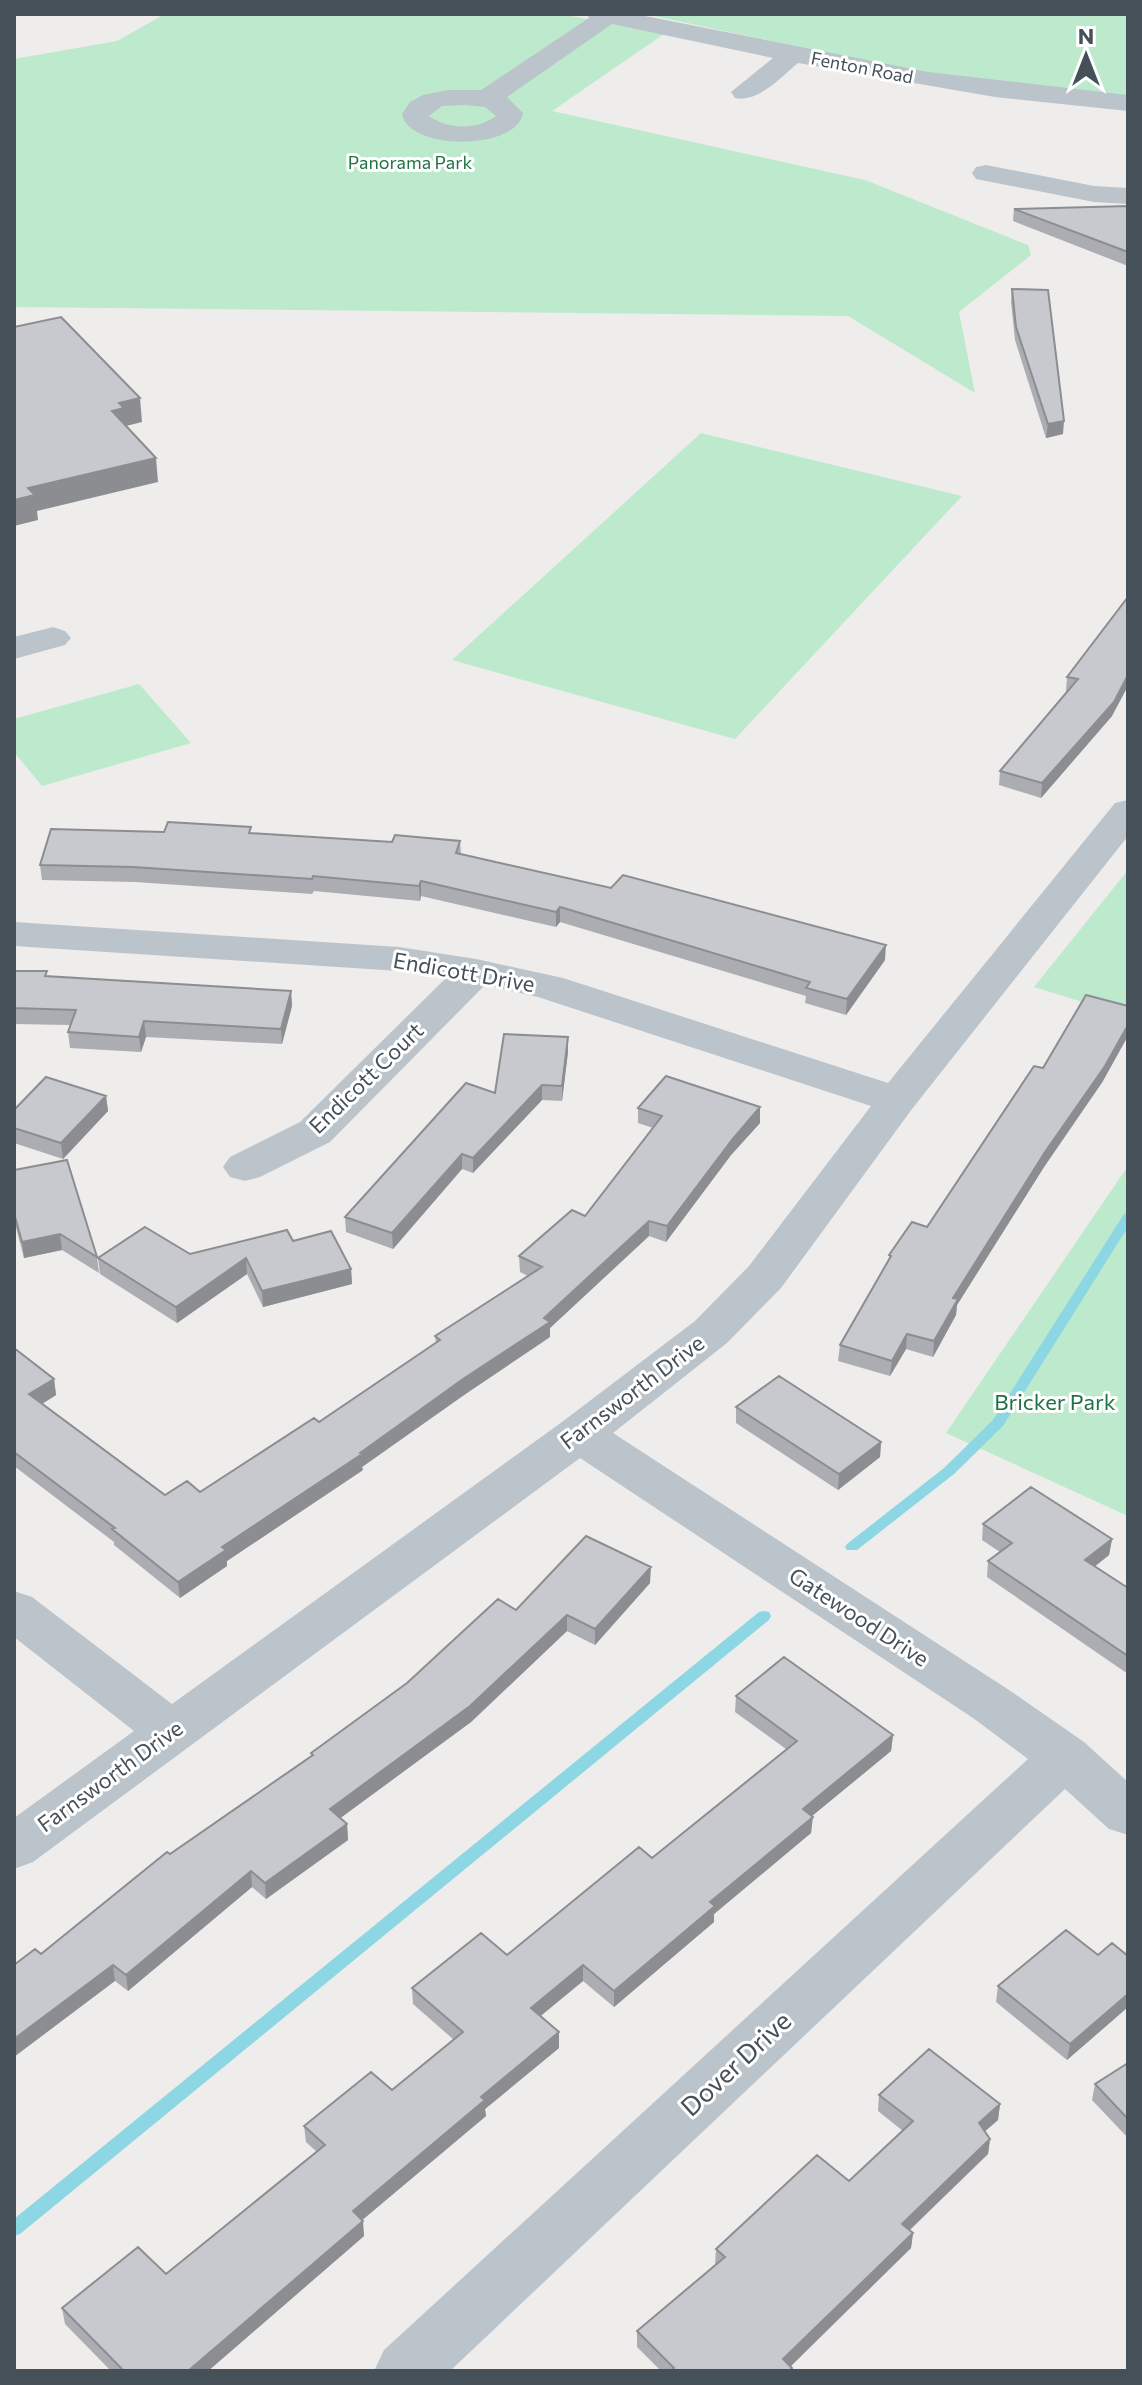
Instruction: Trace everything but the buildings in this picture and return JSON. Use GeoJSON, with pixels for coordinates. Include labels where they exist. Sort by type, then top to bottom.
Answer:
{"type":"FeatureCollection","features":[{"type":"Feature","properties":{"kind":"street","name":"Fenton Road"},"geometry":{"type":"LineString","coordinates":[[604,15],[945,84],[1052,98],[1128,103]]}},
{"type":"Feature","properties":{"kind":"street"},"geometry":{"type":"LineString","coordinates":[[486,99],[604,15]]}},
{"type":"Feature","properties":{"kind":"street"},"geometry":{"type":"LineString","coordinates":[[744,92],[794,54]]}},
{"type":"Feature","properties":{"kind":"street"},"geometry":{"type":"LineString","coordinates":[[986,173],[1094,194],[1128,196]]}},
{"type":"Feature","properties":{"kind":"street"},"geometry":{"type":"LineString","coordinates":[[14,648],[53,638]]}},
{"type":"Feature","properties":{"kind":"street","name":"Farnsworth Drive"},"geometry":{"type":"LineString","coordinates":[[14,1847],[579,1434],[711,1332],[765,1277],[897,1100],[1128,811]]}},
{"type":"Feature","properties":{"kind":"street","name":"Endicott Drive"},"geometry":{"type":"LineString","coordinates":[[14,934],[399,959],[476,971],[549,987],[897,1100]]}},
{"type":"Feature","properties":{"kind":"street","name":"Endicott Court"},"geometry":{"type":"LineString","coordinates":[[245,1167],[315,1132],[476,971]]}},
{"type":"Feature","properties":{"kind":"street","name":"Gatewood Drive"},"geometry":{"type":"LineString","coordinates":[[579,1434],[991,1704],[1065,1757],[1128,1814]]}},
{"type":"Feature","properties":{"kind":"street"},"geometry":{"type":"LineString","coordinates":[[14,1610],[172,1732]]}},
{"type":"Feature","properties":{"kind":"street","name":"Dover Drive"},"geometry":{"type":"LineString","coordinates":[[406,2371],[1065,1757]]}},
{"type":"Feature","properties":{"kind":"green space","name":"Panorama Park"},"geometry":{"type":"Polygon","coordinates":[[[165,14],[561,14],[664,34],[552,111],[865,180],[1028,245],[1031,255],[959,312],[975,393],[848,316],[14,307],[14,59],[117,41],[165,14]]]}},
{"type":"Feature","properties":{"kind":"green space"},"geometry":{"type":"Polygon","coordinates":[[[645,14],[1128,14],[1128,96],[930,75],[645,14]]]}},
{"type":"Feature","properties":{"kind":"green space"},"geometry":{"type":"Polygon","coordinates":[[[701,433],[962,496],[735,739],[452,660],[701,433]]]}},
{"type":"Feature","properties":{"kind":"green space"},"geometry":{"type":"Polygon","coordinates":[[[139,684],[191,743],[42,786],[14,752],[14,719],[139,684]]]}},
{"type":"Feature","properties":{"kind":"green space"},"geometry":{"type":"Polygon","coordinates":[[[1128,870],[1128,1016],[1034,987],[1128,870]]]}},
{"type":"Feature","properties":{"kind":"green space","name":"Bricker Park"},"geometry":{"type":"Polygon","coordinates":[[[1128,1166],[1128,1516],[946,1433],[1128,1166]]]}},
{"type":"Feature","properties":{"kind":"waterway"},"geometry":{"type":"LineString","coordinates":[[852,1547],[949,1471],[998,1423],[1128,1217]]}},
{"type":"Feature","properties":{"kind":"waterway"},"geometry":{"type":"LineString","coordinates":[[14,2229],[764,1616]]}}]}
